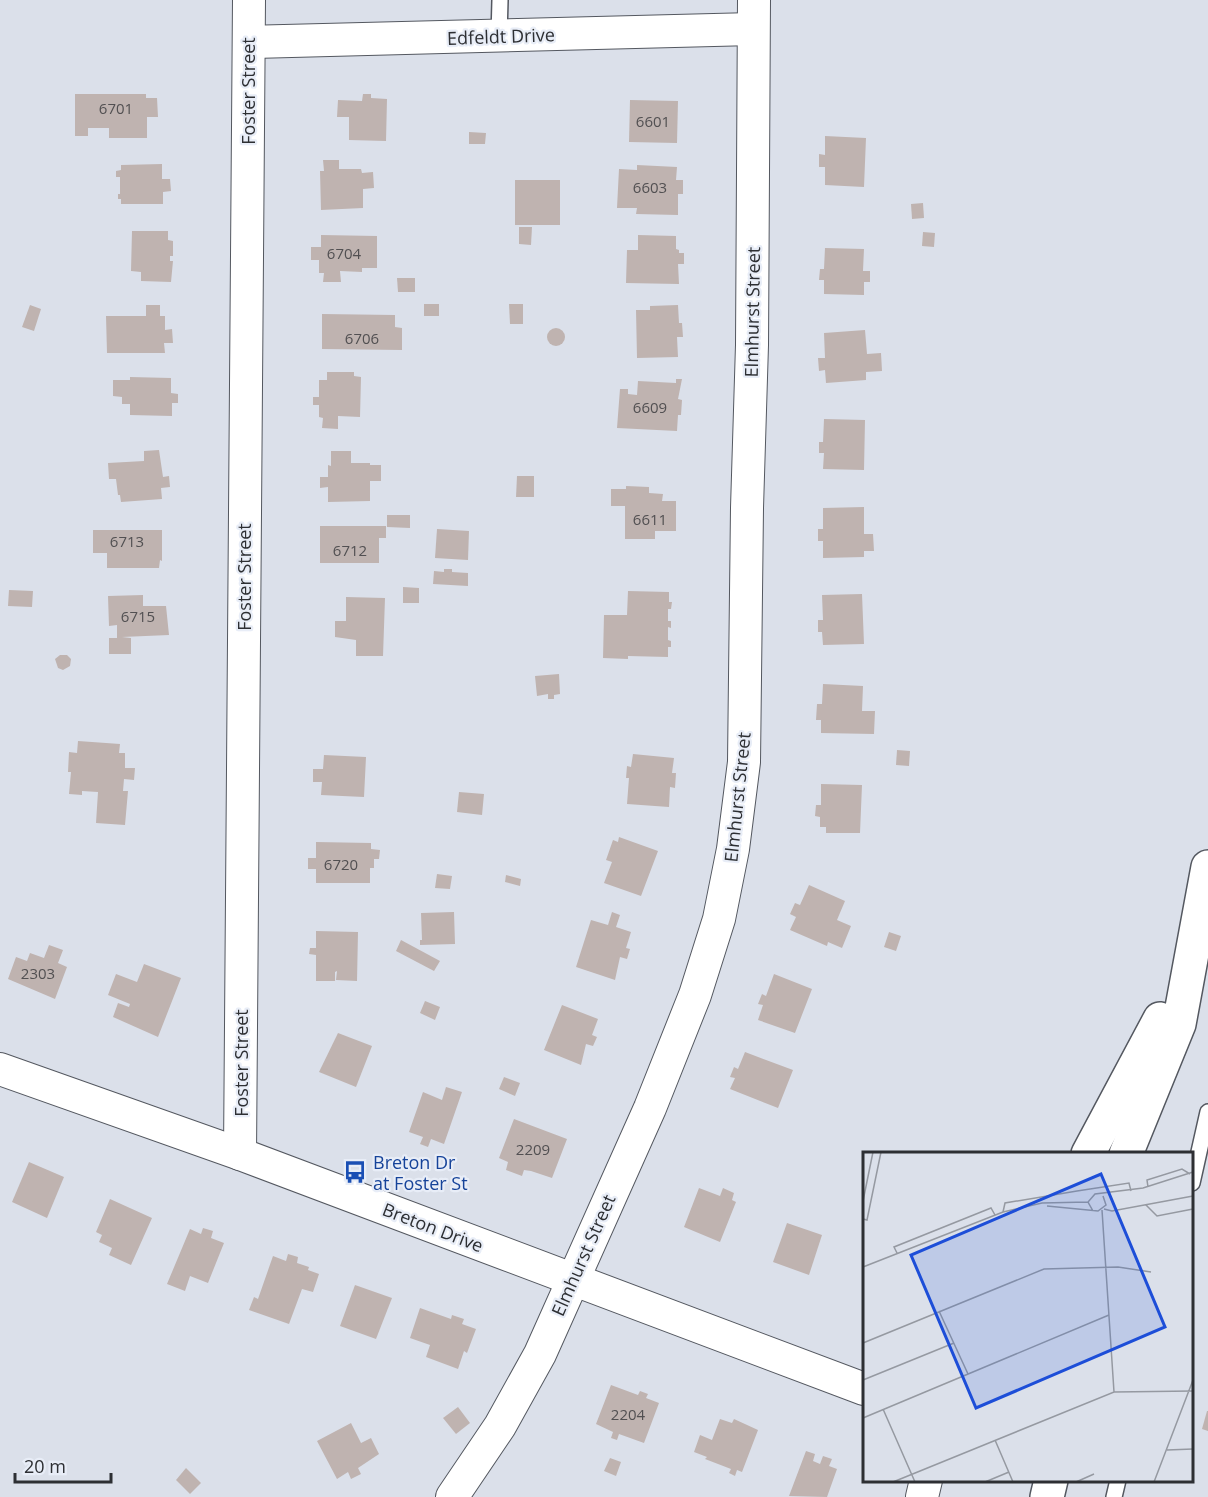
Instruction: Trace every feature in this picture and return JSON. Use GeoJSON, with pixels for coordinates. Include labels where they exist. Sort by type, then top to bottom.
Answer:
{"type":"FeatureCollection","features":[{"type":"Feature","properties":{"kind":"street","name":"Foster Street"},"geometry":{"type":"LineString","coordinates":[[240,1154],[249,0]]}},
{"type":"Feature","properties":{"kind":"street","name":"Edfeldt Drive"},"geometry":{"type":"LineString","coordinates":[[249,42],[499,36],[754,14]]}},
{"type":"Feature","properties":{"kind":"street","name":"Elmhurst Street"},"geometry":{"type":"LineString","coordinates":[[452,1497],[500,1426],[540,1354],[650,1108],[695,996],[718,919],[733,849],[744,762],[747,508],[752,345],[754,14]]}},
{"type":"Feature","properties":{"kind":"street"},"geometry":{"type":"LineString","coordinates":[[1127,1152],[1179,1024],[1208,867]]}},
{"type":"Feature","properties":{"kind":"street"},"geometry":{"type":"LineString","coordinates":[[1089,1152],[1170,999],[1194,940]]}},
{"type":"Feature","properties":{"kind":"street","name":"Breton Drive"},"geometry":{"type":"LineString","coordinates":[[0,1069],[240,1154],[863,1389]]}},
{"type":"Feature","properties":{"kind":"street"},"geometry":{"type":"LineString","coordinates":[[922,1497],[926,1482]]}},
{"type":"Feature","properties":{"kind":"street"},"geometry":{"type":"LineString","coordinates":[[1047,1497],[1051,1482]]}},
{"type":"Feature","properties":{"kind":"lane"},"geometry":{"type":"LineString","coordinates":[[499,36],[500,0]]}},
{"type":"Feature","properties":{"kind":"lane"},"geometry":{"type":"LineString","coordinates":[[1193,1175],[1208,1112]]}},
{"type":"Feature","properties":{"kind":"lane"},"geometry":{"type":"LineString","coordinates":[[1114,1497],[1118,1482]]}},
{"type":"Feature","properties":{"kind":"building"},"geometry":{"type":"Polygon","coordinates":[[[75,94],[146,94],[146,98],[157,98],[158,117],[147,117],[147,138],[109,138],[109,128],[88,128],[88,136],[75,136],[75,94]]]}},
{"type":"Feature","properties":{"kind":"building"},"geometry":{"type":"Polygon","coordinates":[[[363,94],[371,94],[371,98],[387,99],[386,141],[349,140],[349,117],[337,117],[338,100],[362,101],[363,94]]]}},
{"type":"Feature","properties":{"kind":"building"},"geometry":{"type":"Polygon","coordinates":[[[630,100],[678,101],[677,143],[629,142],[630,100]]]}},
{"type":"Feature","properties":{"kind":"building"},"geometry":{"type":"Polygon","coordinates":[[[469,132],[486,133],[485,144],[469,144],[469,132]]]}},
{"type":"Feature","properties":{"kind":"building"},"geometry":{"type":"Polygon","coordinates":[[[825,136],[866,138],[864,187],[825,185],[825,167],[819,167],[819,154],[825,155],[825,136]]]}},
{"type":"Feature","properties":{"kind":"building"},"geometry":{"type":"Polygon","coordinates":[[[323,160],[339,160],[339,169],[361,169],[362,173],[373,172],[374,188],[363,189],[363,208],[321,210],[320,171],[324,171],[323,160]]]}},
{"type":"Feature","properties":{"kind":"building"},"geometry":{"type":"Polygon","coordinates":[[[162,164],[162,179],[170,179],[171,191],[163,192],[163,204],[121,204],[121,199],[118,199],[120,177],[116,177],[116,171],[121,170],[121,165],[162,164]]]}},
{"type":"Feature","properties":{"kind":"building"},"geometry":{"type":"Polygon","coordinates":[[[637,165],[677,167],[676,180],[683,180],[683,194],[678,194],[678,215],[636,214],[637,208],[617,208],[619,169],[637,170],[637,165]]]}},
{"type":"Feature","properties":{"kind":"building"},"geometry":{"type":"Polygon","coordinates":[[[515,180],[560,180],[560,225],[515,225],[515,180]]]}},
{"type":"Feature","properties":{"kind":"building"},"geometry":{"type":"Polygon","coordinates":[[[923,203],[924,218],[912,219],[911,204],[923,203]]]}},
{"type":"Feature","properties":{"kind":"building"},"geometry":{"type":"Polygon","coordinates":[[[519,227],[532,227],[531,245],[519,244],[519,227]]]}},
{"type":"Feature","properties":{"kind":"building"},"geometry":{"type":"Polygon","coordinates":[[[132,231],[168,231],[168,240],[173,241],[173,256],[170,256],[170,261],[173,261],[171,282],[141,281],[141,272],[131,271],[132,231]]]}},
{"type":"Feature","properties":{"kind":"building"},"geometry":{"type":"Polygon","coordinates":[[[923,232],[935,233],[934,247],[922,246],[923,232]]]}},
{"type":"Feature","properties":{"kind":"building"},"geometry":{"type":"Polygon","coordinates":[[[321,235],[377,236],[377,268],[362,268],[362,272],[340,271],[341,282],[323,282],[324,273],[319,273],[319,260],[311,260],[311,247],[321,247],[321,235]]]}},
{"type":"Feature","properties":{"kind":"building"},"geometry":{"type":"Polygon","coordinates":[[[638,235],[676,236],[676,249],[679,253],[684,253],[684,264],[678,264],[679,284],[626,283],[627,250],[638,250],[638,235]]]}},
{"type":"Feature","properties":{"kind":"building"},"geometry":{"type":"Polygon","coordinates":[[[825,248],[864,249],[863,271],[870,271],[870,282],[864,282],[864,295],[824,294],[824,280],[819,280],[820,269],[824,269],[825,248]]]}},
{"type":"Feature","properties":{"kind":"building"},"geometry":{"type":"Polygon","coordinates":[[[397,278],[415,278],[415,292],[398,292],[397,278]]]}},
{"type":"Feature","properties":{"kind":"building"},"geometry":{"type":"Polygon","coordinates":[[[424,304],[439,304],[439,316],[424,316],[424,304]]]}},
{"type":"Feature","properties":{"kind":"building"},"geometry":{"type":"Polygon","coordinates":[[[509,304],[523,304],[523,324],[510,324],[509,304]]]}},
{"type":"Feature","properties":{"kind":"building"},"geometry":{"type":"Polygon","coordinates":[[[30,305],[41,309],[34,331],[22,327],[30,305]]]}},
{"type":"Feature","properties":{"kind":"building"},"geometry":{"type":"Polygon","coordinates":[[[146,305],[160,305],[160,316],[165,316],[165,330],[172,329],[173,343],[164,343],[165,353],[107,353],[106,316],[146,316],[146,305]]]}},
{"type":"Feature","properties":{"kind":"building"},"geometry":{"type":"Polygon","coordinates":[[[678,305],[683,337],[677,337],[678,357],[637,358],[636,310],[650,310],[650,306],[678,305]]]}},
{"type":"Feature","properties":{"kind":"building"},"geometry":{"type":"Polygon","coordinates":[[[322,314],[395,315],[395,327],[402,328],[402,350],[322,349],[322,314]]]}},
{"type":"Feature","properties":{"kind":"building"},"geometry":{"type":"Polygon","coordinates":[[[552,328],[560,328],[565,333],[563,344],[552,346],[547,341],[547,333],[552,328]]]}},
{"type":"Feature","properties":{"kind":"building"},"geometry":{"type":"Polygon","coordinates":[[[865,330],[867,354],[881,353],[882,371],[866,372],[866,380],[826,383],[825,370],[819,371],[818,358],[825,358],[824,333],[865,330]]]}},
{"type":"Feature","properties":{"kind":"building"},"geometry":{"type":"Polygon","coordinates":[[[327,372],[354,372],[354,376],[361,377],[360,417],[338,416],[338,429],[322,428],[323,418],[319,417],[319,405],[313,405],[313,397],[319,397],[319,380],[327,380],[327,372]]]}},
{"type":"Feature","properties":{"kind":"building"},"geometry":{"type":"Polygon","coordinates":[[[130,377],[171,378],[171,393],[178,394],[178,403],[172,403],[172,416],[130,415],[130,404],[122,404],[122,397],[113,396],[113,380],[130,380],[130,377]]]}},
{"type":"Feature","properties":{"kind":"building"},"geometry":{"type":"Polygon","coordinates":[[[676,379],[682,379],[678,399],[682,400],[681,415],[678,415],[677,431],[617,428],[620,389],[628,389],[628,394],[637,395],[638,381],[676,383],[676,379]]]}},
{"type":"Feature","properties":{"kind":"building"},"geometry":{"type":"Polygon","coordinates":[[[824,419],[865,420],[864,470],[823,469],[824,453],[819,453],[819,442],[823,442],[824,419]]]}},
{"type":"Feature","properties":{"kind":"building"},"geometry":{"type":"Polygon","coordinates":[[[159,450],[163,477],[169,476],[170,487],[161,488],[162,499],[121,502],[116,479],[109,479],[108,463],[144,461],[144,451],[159,450]]]}},
{"type":"Feature","properties":{"kind":"building"},"geometry":{"type":"Polygon","coordinates":[[[331,451],[351,451],[351,463],[381,465],[381,481],[370,481],[370,501],[328,502],[328,487],[320,488],[320,477],[328,477],[331,451]]]}},
{"type":"Feature","properties":{"kind":"building"},"geometry":{"type":"Polygon","coordinates":[[[517,476],[534,476],[534,497],[516,497],[517,476]]]}},
{"type":"Feature","properties":{"kind":"building"},"geometry":{"type":"Polygon","coordinates":[[[626,486],[649,487],[649,493],[663,494],[662,501],[676,501],[676,531],[655,531],[655,539],[625,539],[625,506],[611,506],[611,489],[626,489],[626,486]]]}},
{"type":"Feature","properties":{"kind":"building"},"geometry":{"type":"Polygon","coordinates":[[[864,507],[864,534],[873,534],[874,551],[864,551],[864,557],[823,558],[823,541],[818,541],[818,529],[823,529],[823,508],[864,507]]]}},
{"type":"Feature","properties":{"kind":"building"},"geometry":{"type":"Polygon","coordinates":[[[387,515],[410,515],[410,528],[387,527],[387,515]]]}},
{"type":"Feature","properties":{"kind":"building"},"geometry":{"type":"Polygon","coordinates":[[[320,526],[386,526],[386,538],[379,538],[379,563],[320,563],[320,526]]]}},
{"type":"Feature","properties":{"kind":"building"},"geometry":{"type":"Polygon","coordinates":[[[437,529],[469,531],[468,560],[435,558],[437,529]]]}},
{"type":"Feature","properties":{"kind":"building"},"geometry":{"type":"Polygon","coordinates":[[[93,530],[162,530],[162,561],[160,560],[159,568],[107,568],[107,553],[93,553],[93,530]]]}},
{"type":"Feature","properties":{"kind":"building"},"geometry":{"type":"Polygon","coordinates":[[[444,569],[468,573],[468,586],[433,584],[434,571],[444,572],[444,569]]]}},
{"type":"Feature","properties":{"kind":"building"},"geometry":{"type":"Polygon","coordinates":[[[403,587],[419,588],[419,603],[403,603],[403,587]]]}},
{"type":"Feature","properties":{"kind":"building"},"geometry":{"type":"Polygon","coordinates":[[[9,590],[33,591],[32,607],[8,606],[9,590]]]}},
{"type":"Feature","properties":{"kind":"building"},"geometry":{"type":"Polygon","coordinates":[[[628,591],[669,592],[669,602],[672,602],[671,609],[668,609],[668,621],[671,621],[671,628],[668,627],[668,640],[671,641],[671,647],[668,647],[668,657],[603,658],[604,615],[627,615],[628,591]]]}},
{"type":"Feature","properties":{"kind":"building"},"geometry":{"type":"Polygon","coordinates":[[[862,594],[864,644],[823,645],[822,632],[818,632],[818,620],[823,620],[822,595],[862,594]]]}},
{"type":"Feature","properties":{"kind":"building"},"geometry":{"type":"Polygon","coordinates":[[[143,595],[143,606],[166,606],[169,635],[122,637],[131,638],[131,654],[109,654],[109,638],[117,638],[117,625],[109,626],[108,596],[143,595]]]}},
{"type":"Feature","properties":{"kind":"building"},"geometry":{"type":"Polygon","coordinates":[[[346,597],[385,598],[383,656],[356,656],[356,640],[335,637],[335,621],[346,621],[346,597]]]}},
{"type":"Feature","properties":{"kind":"building"},"geometry":{"type":"Polygon","coordinates":[[[60,655],[67,655],[71,659],[70,666],[63,670],[58,668],[55,659],[60,655]]]}},
{"type":"Feature","properties":{"kind":"building"},"geometry":{"type":"Polygon","coordinates":[[[559,674],[560,694],[554,695],[554,699],[548,699],[548,694],[537,696],[535,676],[559,674]]]}},
{"type":"Feature","properties":{"kind":"building"},"geometry":{"type":"Polygon","coordinates":[[[823,684],[863,686],[862,711],[875,711],[874,734],[821,733],[821,720],[816,720],[817,704],[822,704],[823,684]]]}},
{"type":"Feature","properties":{"kind":"building"},"geometry":{"type":"Polygon","coordinates":[[[78,741],[120,744],[119,753],[125,753],[125,768],[135,768],[134,780],[124,779],[123,791],[128,791],[125,825],[96,823],[98,792],[82,791],[82,795],[69,794],[71,772],[68,772],[69,752],[77,753],[78,741]]]}},
{"type":"Feature","properties":{"kind":"building"},"geometry":{"type":"Polygon","coordinates":[[[897,750],[910,751],[909,766],[896,765],[897,750]]]}},
{"type":"Feature","properties":{"kind":"building"},"geometry":{"type":"Polygon","coordinates":[[[633,754],[674,758],[672,773],[676,773],[675,788],[670,787],[669,807],[627,804],[629,778],[626,778],[627,766],[631,767],[633,754]]]}},
{"type":"Feature","properties":{"kind":"building"},"geometry":{"type":"Polygon","coordinates":[[[324,755],[366,757],[364,797],[321,795],[322,782],[313,782],[313,769],[323,769],[324,755]]]}},
{"type":"Feature","properties":{"kind":"building"},"geometry":{"type":"Polygon","coordinates":[[[821,784],[862,785],[860,833],[826,833],[826,827],[820,827],[820,817],[815,816],[816,805],[821,805],[821,784]]]}},
{"type":"Feature","properties":{"kind":"building"},"geometry":{"type":"Polygon","coordinates":[[[459,792],[484,794],[482,815],[457,812],[459,792]]]}},
{"type":"Feature","properties":{"kind":"building"},"geometry":{"type":"Polygon","coordinates":[[[619,837],[658,851],[641,896],[604,883],[612,862],[606,860],[613,840],[618,842],[619,837]]]}},
{"type":"Feature","properties":{"kind":"building"},"geometry":{"type":"Polygon","coordinates":[[[316,842],[371,843],[371,849],[380,850],[379,859],[374,859],[374,868],[370,868],[370,883],[316,883],[316,869],[308,869],[308,858],[316,858],[316,842]]]}},
{"type":"Feature","properties":{"kind":"building"},"geometry":{"type":"Polygon","coordinates":[[[437,874],[452,876],[450,889],[435,888],[437,874]]]}},
{"type":"Feature","properties":{"kind":"building"},"geometry":{"type":"Polygon","coordinates":[[[506,875],[521,879],[520,886],[505,882],[506,875]]]}},
{"type":"Feature","properties":{"kind":"building"},"geometry":{"type":"Polygon","coordinates":[[[809,885],[845,901],[837,920],[851,926],[842,948],[828,942],[827,946],[790,930],[796,917],[790,914],[795,903],[800,905],[809,885]]]}},
{"type":"Feature","properties":{"kind":"building"},"geometry":{"type":"Polygon","coordinates":[[[454,912],[455,944],[420,945],[420,940],[422,940],[421,913],[454,912]]]}},
{"type":"Feature","properties":{"kind":"building"},"geometry":{"type":"Polygon","coordinates":[[[612,912],[620,915],[616,927],[631,932],[626,948],[630,949],[627,959],[620,957],[615,980],[576,967],[591,920],[608,925],[612,912]]]}},
{"type":"Feature","properties":{"kind":"building"},"geometry":{"type":"Polygon","coordinates":[[[316,931],[358,932],[357,981],[336,980],[337,971],[335,981],[316,981],[316,955],[309,954],[310,948],[316,948],[316,931]]]}},
{"type":"Feature","properties":{"kind":"building"},"geometry":{"type":"Polygon","coordinates":[[[889,932],[901,936],[896,951],[884,947],[889,932]]]}},
{"type":"Feature","properties":{"kind":"building"},"geometry":{"type":"Polygon","coordinates":[[[401,940],[440,961],[434,971],[396,951],[401,940]]]}},
{"type":"Feature","properties":{"kind":"building"},"geometry":{"type":"Polygon","coordinates":[[[49,945],[63,950],[58,963],[67,967],[55,999],[8,979],[16,957],[27,961],[30,953],[44,958],[49,945]]]}},
{"type":"Feature","properties":{"kind":"building"},"geometry":{"type":"Polygon","coordinates":[[[144,964],[181,978],[158,1037],[113,1017],[118,1003],[129,1007],[130,1004],[108,995],[116,974],[137,982],[144,964]]]}},
{"type":"Feature","properties":{"kind":"building"},"geometry":{"type":"Polygon","coordinates":[[[774,974],[812,989],[795,1033],[758,1020],[763,1005],[758,1004],[762,994],[766,996],[774,974]]]}},
{"type":"Feature","properties":{"kind":"building"},"geometry":{"type":"Polygon","coordinates":[[[425,1001],[440,1007],[435,1020],[420,1013],[425,1001]]]}},
{"type":"Feature","properties":{"kind":"building"},"geometry":{"type":"Polygon","coordinates":[[[562,1005],[598,1019],[592,1035],[597,1037],[593,1046],[586,1044],[581,1065],[544,1050],[562,1005]]]}},
{"type":"Feature","properties":{"kind":"building"},"geometry":{"type":"Polygon","coordinates":[[[338,1033],[372,1046],[356,1087],[319,1072],[338,1033]]]}},
{"type":"Feature","properties":{"kind":"building"},"geometry":{"type":"Polygon","coordinates":[[[745,1052],[793,1070],[778,1108],[730,1089],[735,1078],[730,1077],[734,1067],[738,1069],[745,1052]]]}},
{"type":"Feature","properties":{"kind":"building"},"geometry":{"type":"Polygon","coordinates":[[[504,1077],[520,1083],[515,1096],[499,1089],[504,1077]]]}},
{"type":"Feature","properties":{"kind":"building"},"geometry":{"type":"Polygon","coordinates":[[[446,1087],[462,1092],[444,1144],[431,1139],[428,1147],[420,1144],[423,1137],[409,1132],[423,1092],[442,1100],[446,1087]]]}},
{"type":"Feature","properties":{"kind":"building"},"geometry":{"type":"Polygon","coordinates":[[[514,1119],[567,1139],[552,1178],[531,1171],[524,1170],[522,1176],[506,1170],[508,1162],[499,1158],[514,1119]]]}},
{"type":"Feature","properties":{"kind":"building"},"geometry":{"type":"Polygon","coordinates":[[[29,1162],[64,1177],[47,1218],[12,1202],[29,1162]]]}},
{"type":"Feature","properties":{"kind":"building"},"geometry":{"type":"Polygon","coordinates":[[[699,1188],[720,1196],[723,1188],[734,1193],[732,1200],[736,1202],[720,1242],[684,1227],[699,1188]]]}},
{"type":"Feature","properties":{"kind":"building"},"geometry":{"type":"Polygon","coordinates":[[[110,1199],[152,1218],[131,1265],[109,1255],[112,1248],[99,1242],[102,1235],[96,1232],[110,1199]]]}},
{"type":"Feature","properties":{"kind":"building"},"geometry":{"type":"Polygon","coordinates":[[[787,1223],[822,1235],[809,1275],[773,1262],[787,1223]]]}},
{"type":"Feature","properties":{"kind":"building"},"geometry":{"type":"Polygon","coordinates":[[[203,1228],[213,1231],[211,1238],[224,1243],[208,1283],[190,1276],[185,1291],[167,1284],[190,1229],[201,1234],[203,1228]]]}},
{"type":"Feature","properties":{"kind":"building"},"geometry":{"type":"Polygon","coordinates":[[[288,1254],[298,1257],[297,1263],[319,1274],[313,1292],[302,1289],[289,1324],[249,1310],[254,1297],[258,1299],[273,1256],[286,1261],[288,1254]]]}},
{"type":"Feature","properties":{"kind":"building"},"geometry":{"type":"Polygon","coordinates":[[[355,1285],[392,1298],[376,1339],[340,1326],[355,1285]]]}},
{"type":"Feature","properties":{"kind":"building"},"geometry":{"type":"Polygon","coordinates":[[[420,1308],[451,1319],[452,1315],[464,1319],[462,1324],[476,1329],[467,1353],[464,1351],[458,1369],[426,1357],[430,1345],[410,1338],[420,1308]]]}},
{"type":"Feature","properties":{"kind":"building"},"geometry":{"type":"Polygon","coordinates":[[[611,1385],[638,1395],[640,1391],[648,1394],[646,1398],[659,1403],[644,1443],[619,1434],[617,1440],[611,1438],[613,1432],[596,1424],[611,1385]]]}},
{"type":"Feature","properties":{"kind":"building"},"geometry":{"type":"Polygon","coordinates":[[[458,1407],[470,1423],[456,1434],[443,1418],[458,1407]]]}},
{"type":"Feature","properties":{"kind":"building"},"geometry":{"type":"Polygon","coordinates":[[[1208,1411],[1208,1431],[1202,1429],[1208,1411]]]}},
{"type":"Feature","properties":{"kind":"building"},"geometry":{"type":"Polygon","coordinates":[[[720,1419],[732,1423],[734,1419],[758,1430],[742,1472],[737,1470],[735,1476],[729,1473],[731,1469],[694,1452],[700,1435],[712,1440],[720,1419]]]}},
{"type":"Feature","properties":{"kind":"building"},"geometry":{"type":"Polygon","coordinates":[[[351,1423],[361,1443],[371,1438],[379,1454],[358,1468],[361,1474],[351,1479],[348,1472],[337,1479],[317,1441],[351,1423]]]}},
{"type":"Feature","properties":{"kind":"building"},"geometry":{"type":"Polygon","coordinates":[[[806,1451],[815,1454],[813,1461],[820,1464],[823,1456],[832,1459],[829,1466],[837,1469],[827,1497],[789,1496],[806,1451]]]}},
{"type":"Feature","properties":{"kind":"building"},"geometry":{"type":"Polygon","coordinates":[[[610,1458],[621,1462],[616,1476],[604,1471],[610,1458]]]}},
{"type":"Feature","properties":{"kind":"building"},"geometry":{"type":"Polygon","coordinates":[[[186,1468],[201,1483],[190,1494],[176,1480],[186,1468]]]}},
{"type":"Feature","properties":{"kind":"place","name":"Breton Dr at Foster St"},"geometry":{"type":"Point","coordinates":[355,1172]}}]}
